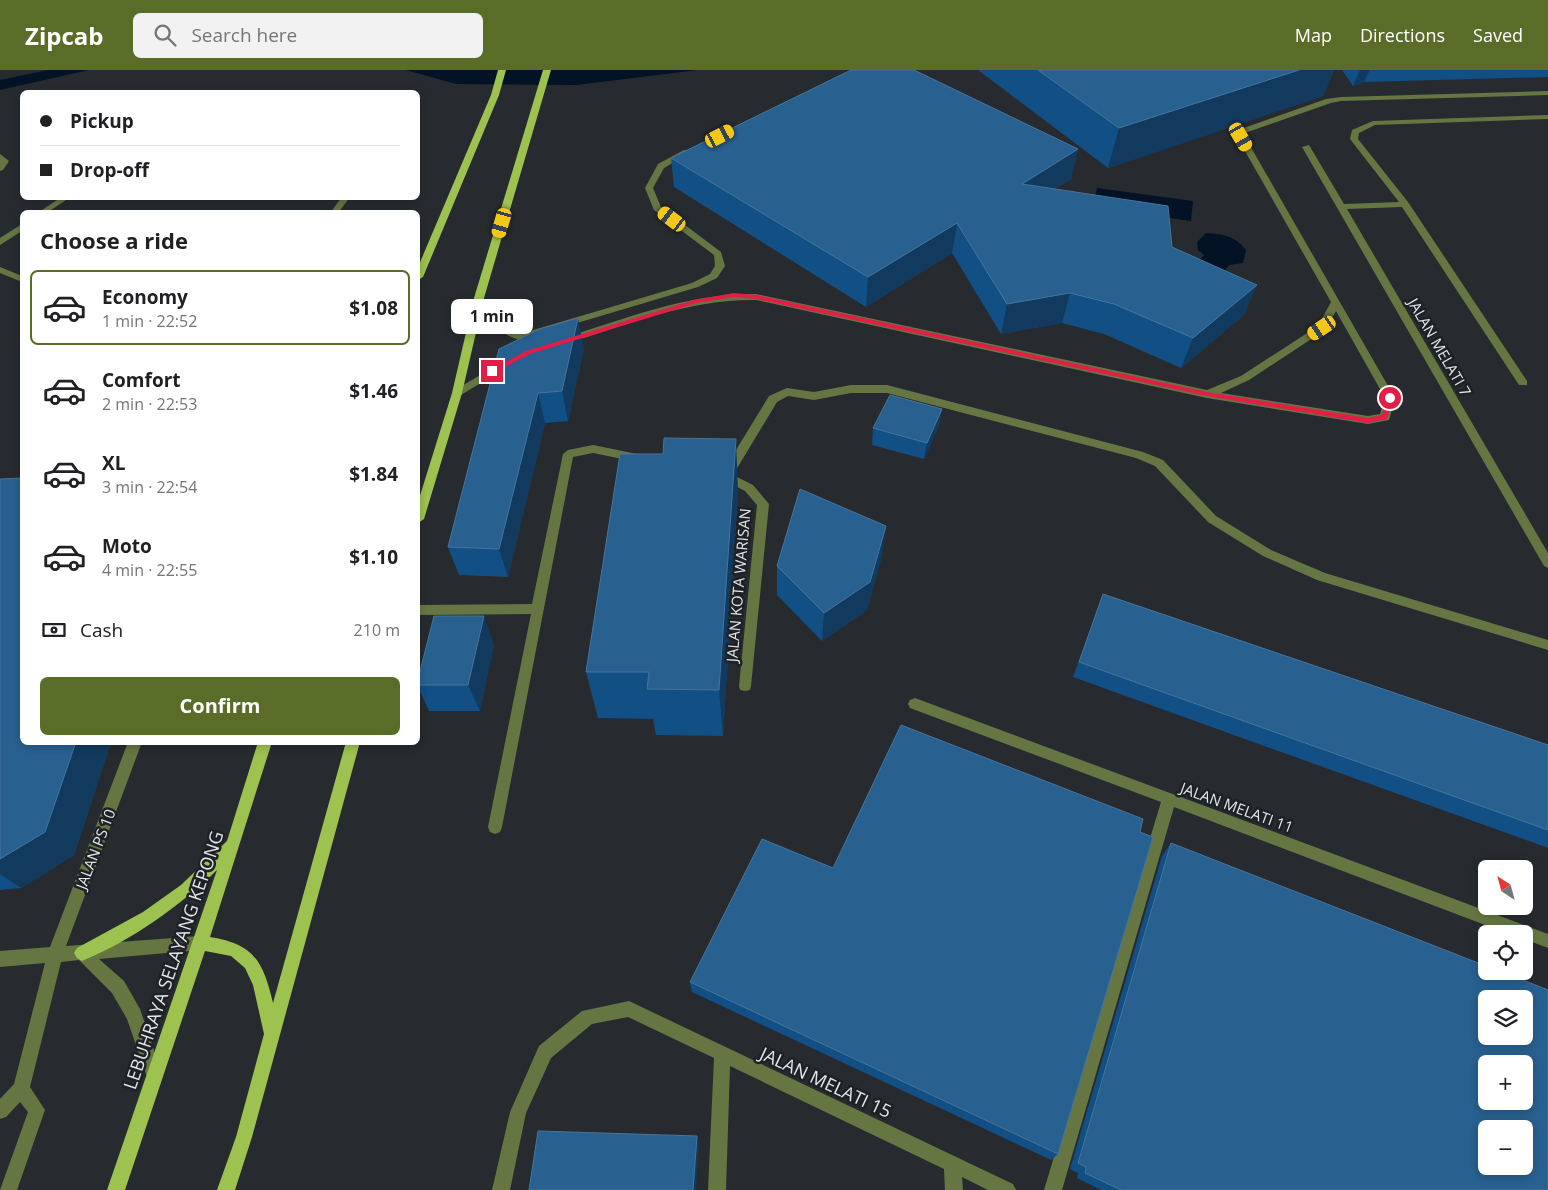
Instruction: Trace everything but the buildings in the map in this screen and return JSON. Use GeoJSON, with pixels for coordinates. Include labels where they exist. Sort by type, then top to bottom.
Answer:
{"type":"FeatureCollection","features":[{"type":"Feature","properties":{"kind":"main road"},"geometry":{"type":"LineString","coordinates":[[420,272],[495,95],[502,70]]}},
{"type":"Feature","properties":{"kind":"main road"},"geometry":{"type":"LineString","coordinates":[[420,513],[457,393],[479,298],[547,70]]}},
{"type":"Feature","properties":{"kind":"main road","name":"LEBUHRAYA SELAYANG KEPONG"},"geometry":{"type":"LineString","coordinates":[[116,1190],[154,1074],[235,843],[264,745]]}},
{"type":"Feature","properties":{"kind":"main road"},"geometry":{"type":"LineString","coordinates":[[226,1190],[244,1137],[351,745]]}},
{"type":"Feature","properties":{"kind":"main road"},"geometry":{"type":"LineString","coordinates":[[82,953],[148,917],[186,890],[235,843]]}},
{"type":"Feature","properties":{"kind":"main road"},"geometry":{"type":"LineString","coordinates":[[200,943],[236,950],[252,965],[260,984],[272,1034]]}},
{"type":"Feature","properties":{"kind":"street"},"geometry":{"type":"LineString","coordinates":[[556,344],[697,301],[734,295],[756,297],[1207,394],[1368,420],[1385,417],[1390,398],[1241,137],[1241,132],[1329,101],[1341,99],[1548,92]]}},
{"type":"Feature","properties":{"kind":"street"},"geometry":{"type":"LineString","coordinates":[[1523,383],[1405,204],[1354,140],[1355,132],[1373,123],[1548,117]]}},
{"type":"Feature","properties":{"kind":"street","name":"JALAN MELATI 7"},"geometry":{"type":"LineString","coordinates":[[1306,147],[1548,563]]}},
{"type":"Feature","properties":{"kind":"street"},"geometry":{"type":"LineString","coordinates":[[479,298],[489,316],[501,328],[520,337],[694,285],[714,276],[720,266],[718,254],[657,208],[649,188],[662,166],[695,148]]}},
{"type":"Feature","properties":{"kind":"street"},"geometry":{"type":"LineString","coordinates":[[0,156],[5,161],[0,168]]}},
{"type":"Feature","properties":{"kind":"street"},"geometry":{"type":"LineString","coordinates":[[46,210],[62,200]]}},
{"type":"Feature","properties":{"kind":"street"},"geometry":{"type":"LineString","coordinates":[[336,210],[343,200]]}},
{"type":"Feature","properties":{"kind":"street"},"geometry":{"type":"LineString","coordinates":[[1341,207],[1405,204]]}},
{"type":"Feature","properties":{"kind":"street"},"geometry":{"type":"LineString","coordinates":[[0,242],[20,228]]}},
{"type":"Feature","properties":{"kind":"street"},"geometry":{"type":"LineString","coordinates":[[0,270],[20,278]]}},
{"type":"Feature","properties":{"kind":"street"},"geometry":{"type":"LineString","coordinates":[[1207,394],[1245,378],[1322,328],[1336,301]]}},
{"type":"Feature","properties":{"kind":"street"},"geometry":{"type":"LineString","coordinates":[[639,302],[649,316]]}},
{"type":"Feature","properties":{"kind":"street"},"geometry":{"type":"LineString","coordinates":[[457,393],[520,356]]}},
{"type":"Feature","properties":{"kind":"street","name":"JALAN KOTA WARISAN"},"geometry":{"type":"LineString","coordinates":[[745,686],[762,504],[749,488],[721,475],[773,399],[786,392],[814,396],[851,388],[887,389],[1139,455],[1159,463],[1212,519],[1267,553],[1321,577],[1548,645]]}},
{"type":"Feature","properties":{"kind":"street"},"geometry":{"type":"LineString","coordinates":[[495,827],[568,454],[593,449],[650,461]]}},
{"type":"Feature","properties":{"kind":"street"},"geometry":{"type":"LineString","coordinates":[[420,610],[538,609]]}},
{"type":"Feature","properties":{"kind":"street","name":"JALAN MELATI 11"},"geometry":{"type":"LineString","coordinates":[[915,704],[1548,941]]}},
{"type":"Feature","properties":{"kind":"street","name":"JALAN PS 10"},"geometry":{"type":"LineString","coordinates":[[21,1089],[55,955],[134,745]]}},
{"type":"Feature","properties":{"kind":"street"},"geometry":{"type":"LineString","coordinates":[[1053,1190],[1169,799]]}},
{"type":"Feature","properties":{"kind":"street"},"geometry":{"type":"LineString","coordinates":[[0,959],[200,943]]}},
{"type":"Feature","properties":{"kind":"street"},"geometry":{"type":"LineString","coordinates":[[82,953],[118,988],[134,1014],[154,1074]]}},
{"type":"Feature","properties":{"kind":"street","name":"JALAN MELATI 15"},"geometry":{"type":"LineString","coordinates":[[501,1190],[518,1112],[545,1052],[588,1017],[629,1009],[1006,1190]]}},
{"type":"Feature","properties":{"kind":"street"},"geometry":{"type":"LineString","coordinates":[[717,1190],[722,1054]]}},
{"type":"Feature","properties":{"kind":"street"},"geometry":{"type":"LineString","coordinates":[[0,1111],[21,1089],[37,1110],[8,1190]]}},
{"type":"Feature","properties":{"kind":"street"},"geometry":{"type":"LineString","coordinates":[[952,1164],[954,1190]]}},
{"type":"Feature","properties":{"kind":"water"},"geometry":{"type":"Polygon","coordinates":[[[48,70],[89,70],[0,90],[0,80],[48,70]]]}},
{"type":"Feature","properties":{"kind":"water"},"geometry":{"type":"Polygon","coordinates":[[[406,70],[698,70],[577,85],[456,84],[406,70]]]}},
{"type":"Feature","properties":{"kind":"water"},"geometry":{"type":"Polygon","coordinates":[[[1097,188],[1193,201],[1191,221],[1093,207],[1097,188]]]}},
{"type":"Feature","properties":{"kind":"water"},"geometry":{"type":"Polygon","coordinates":[[[1206,233],[1223,235],[1242,245],[1246,250],[1243,263],[1229,265],[1225,271],[1199,260],[1204,255],[1198,250],[1197,242],[1206,233]]]}},
{"type":"Feature","properties":{"kind":"route"},"geometry":{"type":"LineString","coordinates":[[492,371],[528,352],[697,301],[734,295],[756,297],[1207,394],[1368,420],[1385,417],[1390,398]]}}]}
